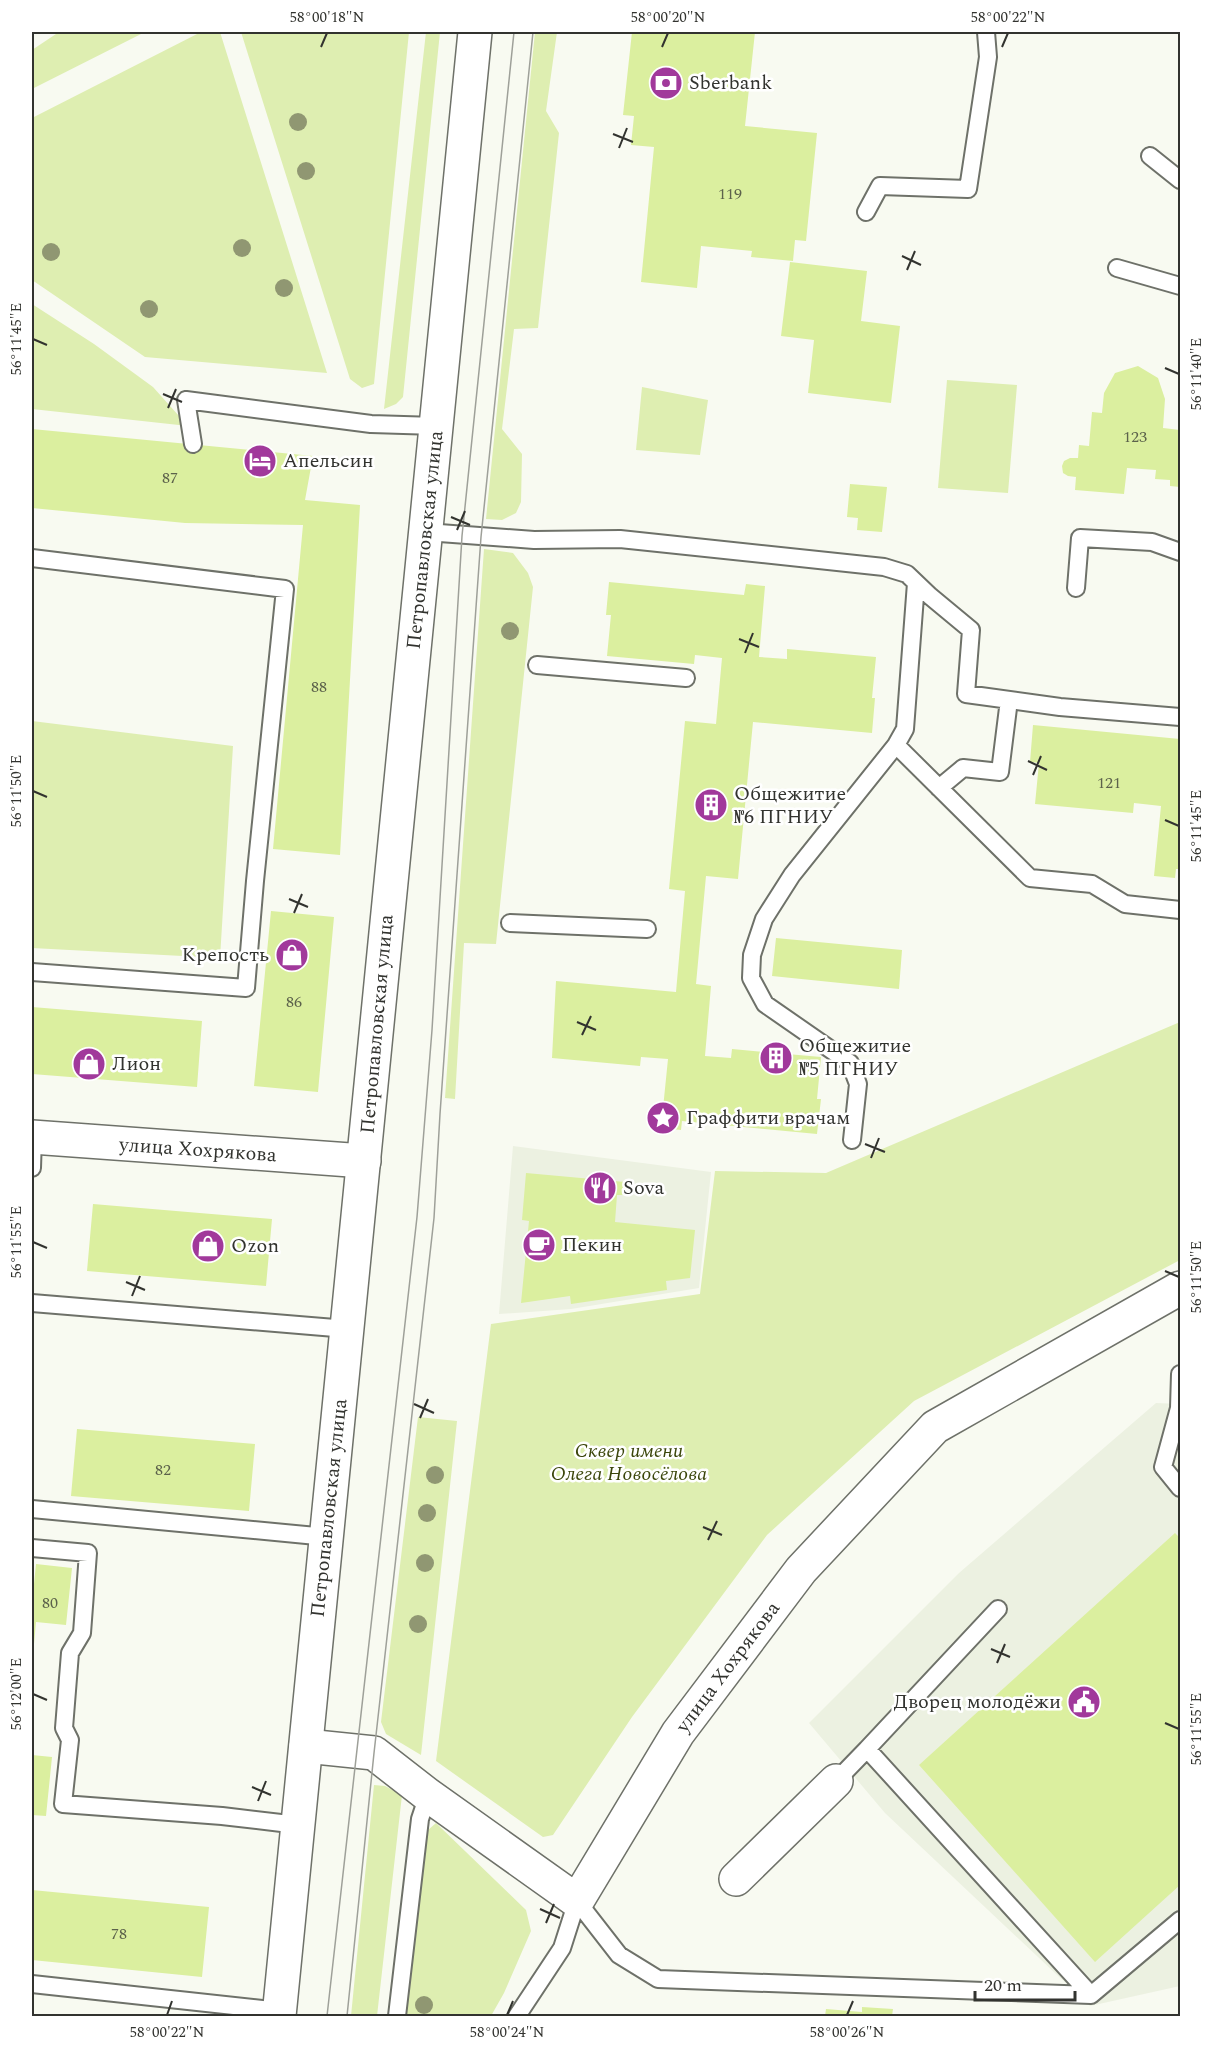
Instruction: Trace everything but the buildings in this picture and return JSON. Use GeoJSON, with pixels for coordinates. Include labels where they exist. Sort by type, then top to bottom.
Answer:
{"type":"FeatureCollection","features":[{"type":"Feature","properties":{"kind":"street","name":"Петропавловская улица"},"geometry":{"type":"LineString","coordinates":[[280,2014],[475,32]]}},
{"type":"Feature","properties":{"kind":"street","name":"улица Хохрякова"},"geometry":{"type":"LineString","coordinates":[[32,1148],[364,1161]]}},
{"type":"Feature","properties":{"kind":"street","name":"улица Хохрякова"},"geometry":{"type":"LineString","coordinates":[[577,1901],[678,1733],[786,1589],[801,1570],[935,1427],[1180,1288]]}},
{"type":"Feature","properties":{"kind":"street"},"geometry":{"type":"LineString","coordinates":[[306,1746],[374,1753],[428,1795],[577,1901]]}},
{"type":"Feature","properties":{"kind":"street"},"geometry":{"type":"LineString","coordinates":[[736,1879],[836,1781]]}},
{"type":"Feature","properties":{"kind":"lane"},"geometry":{"type":"LineString","coordinates":[[866,212],[880,186],[968,189],[988,57],[986,32]]}},
{"type":"Feature","properties":{"kind":"lane"},"geometry":{"type":"LineString","coordinates":[[1150,156],[1180,180]]}},
{"type":"Feature","properties":{"kind":"lane"},"geometry":{"type":"LineString","coordinates":[[1117,268],[1180,286]]}},
{"type":"Feature","properties":{"kind":"lane"},"geometry":{"type":"LineString","coordinates":[[193,444],[186,400],[371,424],[436,426]]}},
{"type":"Feature","properties":{"kind":"lane"},"geometry":{"type":"LineString","coordinates":[[426,532],[534,540],[620,538],[884,567],[907,574],[971,630],[966,694],[1060,707],[1180,717]]}},
{"type":"Feature","properties":{"kind":"lane"},"geometry":{"type":"LineString","coordinates":[[1076,588],[1080,538],[1152,542],[1180,552]]}},
{"type":"Feature","properties":{"kind":"lane"},"geometry":{"type":"LineString","coordinates":[[32,558],[285,589],[246,988],[32,972]]}},
{"type":"Feature","properties":{"kind":"lane"},"geometry":{"type":"LineString","coordinates":[[852,1140],[858,1084],[850,1063],[765,1004],[751,978],[752,955],[765,920],[792,875],[896,745],[905,729],[916,583]]}},
{"type":"Feature","properties":{"kind":"lane"},"geometry":{"type":"LineString","coordinates":[[537,665],[686,678]]}},
{"type":"Feature","properties":{"kind":"lane"},"geometry":{"type":"LineString","coordinates":[[939,788],[963,768],[1000,772],[1009,700]]}},
{"type":"Feature","properties":{"kind":"lane"},"geometry":{"type":"LineString","coordinates":[[896,745],[1030,878],[1092,884],[1125,904],[1180,910]]}},
{"type":"Feature","properties":{"kind":"lane"},"geometry":{"type":"LineString","coordinates":[[510,923],[647,929]]}},
{"type":"Feature","properties":{"kind":"lane"},"geometry":{"type":"LineString","coordinates":[[32,1303],[347,1329]]}},
{"type":"Feature","properties":{"kind":"lane"},"geometry":{"type":"LineString","coordinates":[[1180,1374],[1179,1408],[1163,1467],[1180,1488]]}},
{"type":"Feature","properties":{"kind":"lane"},"geometry":{"type":"LineString","coordinates":[[32,1509],[327,1537]]}},
{"type":"Feature","properties":{"kind":"lane"},"geometry":{"type":"LineString","coordinates":[[32,1548],[88,1553],[82,1633],[70,1653],[64,1728],[70,1740],[63,1804],[222,1816],[298,1825]]}},
{"type":"Feature","properties":{"kind":"lane"},"geometry":{"type":"LineString","coordinates":[[836,1781],[998,1609]]}},
{"type":"Feature","properties":{"kind":"lane"},"geometry":{"type":"LineString","coordinates":[[867,1749],[1091,1995]]}},
{"type":"Feature","properties":{"kind":"lane"},"geometry":{"type":"LineString","coordinates":[[397,2016],[420,1819],[428,1795]]}},
{"type":"Feature","properties":{"kind":"lane"},"geometry":{"type":"LineString","coordinates":[[577,1901],[619,1955],[658,1980],[1091,1995],[1180,1920]]}},
{"type":"Feature","properties":{"kind":"lane"},"geometry":{"type":"LineString","coordinates":[[517,2016],[562,1948],[577,1901]]}},
{"type":"Feature","properties":{"kind":"lane"},"geometry":{"type":"LineString","coordinates":[[32,1984],[280,2014]]}},
{"type":"Feature","properties":{"kind":"shaded area"},"geometry":{"type":"Polygon","coordinates":[[[513,1146],[711,1172],[699,1288],[571,1309],[499,1314],[513,1146]]]}},
{"type":"Feature","properties":{"kind":"shaded area"},"geometry":{"type":"Polygon","coordinates":[[[1156,1403],[1180,1404],[1180,1986],[1090,2006],[885,1813],[809,1723],[959,1573],[1156,1403]]]}},
{"type":"Feature","properties":{"kind":"green space"},"geometry":{"type":"Polygon","coordinates":[[[59,32],[145,32],[32,89],[32,50],[59,32]]]}},
{"type":"Feature","properties":{"kind":"green space"},"geometry":{"type":"Polygon","coordinates":[[[201,32],[220,32],[327,373],[145,357],[32,280],[32,118],[201,32]]]}},
{"type":"Feature","properties":{"kind":"green space"},"geometry":{"type":"Polygon","coordinates":[[[241,32],[409,32],[374,384],[362,388],[350,379],[241,32]]]}},
{"type":"Feature","properties":{"kind":"green space"},"geometry":{"type":"Polygon","coordinates":[[[426,32],[440,32],[403,397],[396,404],[384,409],[426,32]]]}},
{"type":"Feature","properties":{"kind":"green space"},"geometry":{"type":"Polygon","coordinates":[[[535,32],[557,32],[546,111],[559,133],[538,328],[514,329],[502,429],[522,454],[521,502],[516,513],[502,520],[486,519],[535,32]]]}},
{"type":"Feature","properties":{"kind":"green space"},"geometry":{"type":"Polygon","coordinates":[[[32,304],[94,344],[153,387],[188,426],[32,409],[32,304]]]}},
{"type":"Feature","properties":{"kind":"green space"},"geometry":{"type":"Polygon","coordinates":[[[947,380],[1017,385],[1008,493],[938,488],[947,380]]]}},
{"type":"Feature","properties":{"kind":"green space"},"geometry":{"type":"Polygon","coordinates":[[[642,387],[708,400],[700,455],[636,450],[642,387]]]}},
{"type":"Feature","properties":{"kind":"green space"},"geometry":{"type":"Polygon","coordinates":[[[484,549],[513,553],[528,573],[533,587],[496,944],[464,943],[455,1099],[445,1098],[484,549]]]}},
{"type":"Feature","properties":{"kind":"green space"},"geometry":{"type":"Polygon","coordinates":[[[32,721],[233,746],[220,958],[32,948],[32,721]]]}},
{"type":"Feature","properties":{"kind":"green space","name":"Сквер имени Олега Новосёлова"},"geometry":{"type":"Polygon","coordinates":[[[1180,1022],[1180,1260],[914,1401],[767,1535],[632,1717],[553,1835],[543,1837],[436,1761],[491,1324],[700,1294],[715,1171],[826,1173],[1180,1022]]]}},
{"type":"Feature","properties":{"kind":"green space"},"geometry":{"type":"Polygon","coordinates":[[[418,1417],[457,1421],[421,1755],[386,1734],[381,1722],[418,1417]]]}},
{"type":"Feature","properties":{"kind":"green space"},"geometry":{"type":"Polygon","coordinates":[[[374,1785],[385,1786],[402,1795],[377,2016],[351,2016],[374,1785]]]}},
{"type":"Feature","properties":{"kind":"green space"},"geometry":{"type":"Polygon","coordinates":[[[436,1823],[526,1910],[531,1931],[504,1993],[491,2016],[404,2016],[428,1830],[436,1823]]]}},
{"type":"Feature","properties":{"kind":"tram line"},"geometry":{"type":"LineString","coordinates":[[327,2016],[417,1217],[432,1030],[462,536],[514,32]]}},
{"type":"Feature","properties":{"kind":"tram line"},"geometry":{"type":"LineString","coordinates":[[347,2016],[434,1218],[481,537],[533,32]]}},
{"type":"Feature","properties":{"kind":"place","name":"Sberbank"},"geometry":{"type":"Point","coordinates":[666,83]}},
{"type":"Feature","properties":{"kind":"place","name":"Апельсин"},"geometry":{"type":"Point","coordinates":[260,461]}},
{"type":"Feature","properties":{"kind":"place","name":"Общежитие №6 ПГНИУ"},"geometry":{"type":"Point","coordinates":[711,805]}},
{"type":"Feature","properties":{"kind":"place","name":"Крепость"},"geometry":{"type":"Point","coordinates":[292,955]}},
{"type":"Feature","properties":{"kind":"place","name":"Общежитие №5 ПГНИУ"},"geometry":{"type":"Point","coordinates":[776,1058]}},
{"type":"Feature","properties":{"kind":"place","name":"Лион"},"geometry":{"type":"Point","coordinates":[89,1064]}},
{"type":"Feature","properties":{"kind":"place","name":"Граффити врачам"},"geometry":{"type":"Point","coordinates":[663,1118]}},
{"type":"Feature","properties":{"kind":"place","name":"Sova"},"geometry":{"type":"Point","coordinates":[600,1188]}},
{"type":"Feature","properties":{"kind":"place","name":"Пекин"},"geometry":{"type":"Point","coordinates":[539,1245]}},
{"type":"Feature","properties":{"kind":"place","name":"Ozon"},"geometry":{"type":"Point","coordinates":[208,1246]}},
{"type":"Feature","properties":{"kind":"place","name":"Дворец молодёжи"},"geometry":{"type":"Point","coordinates":[1084,1702]}}]}
